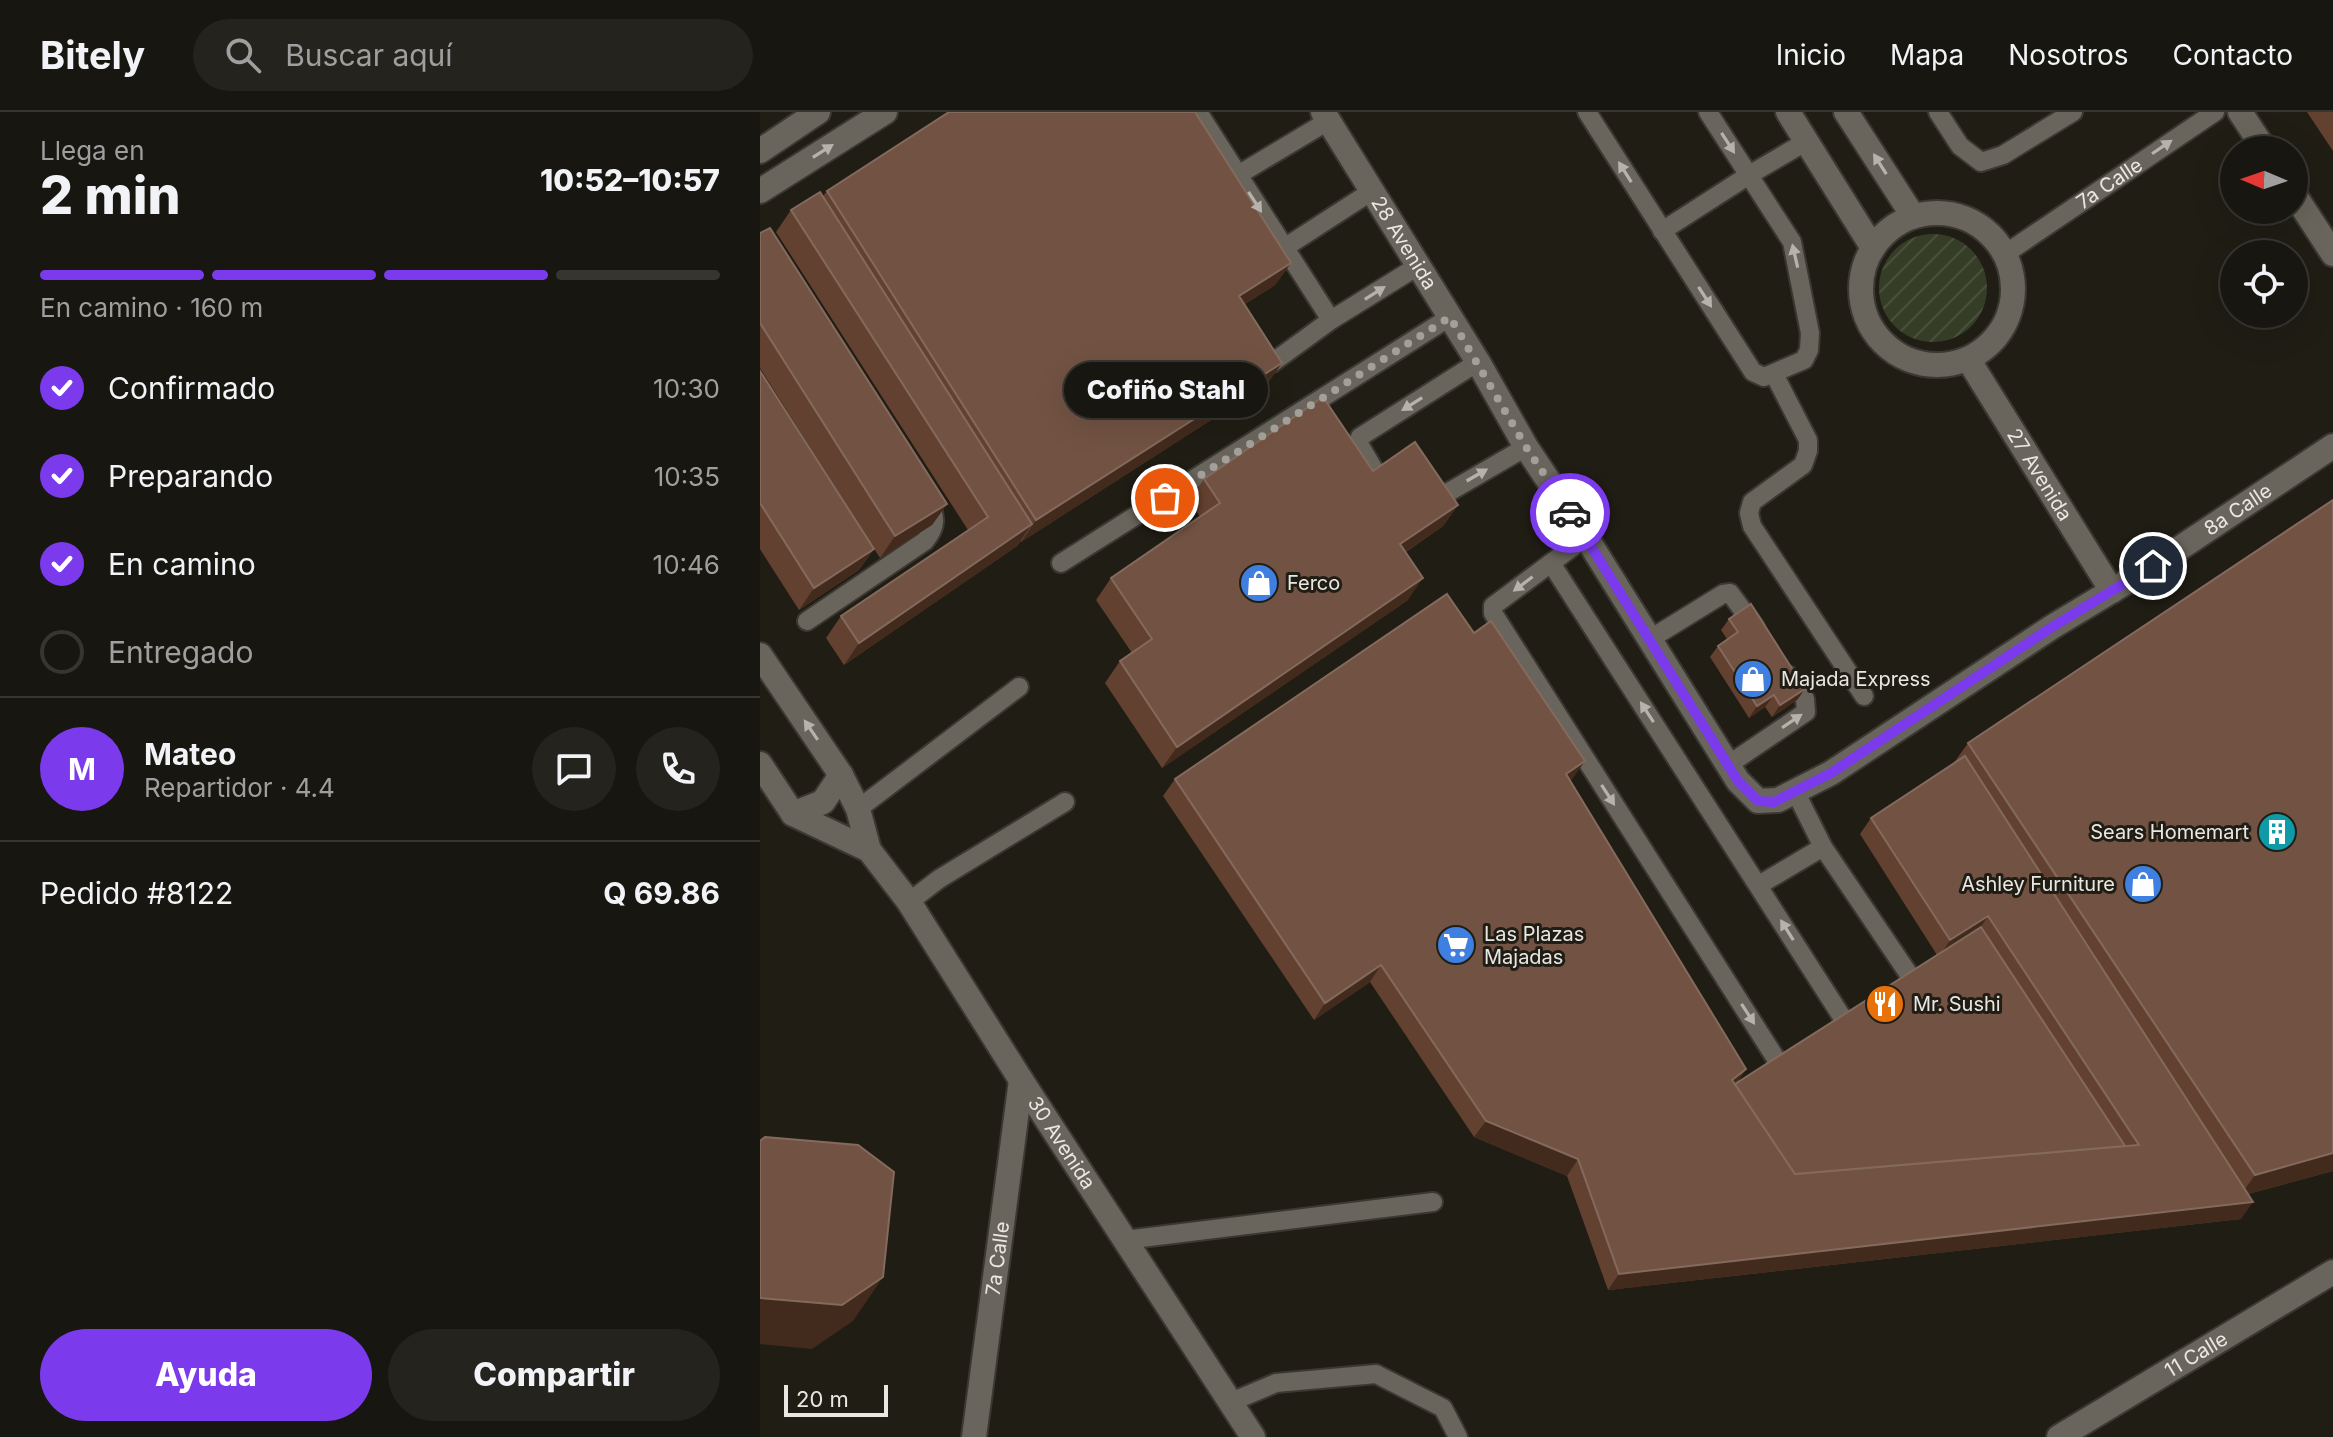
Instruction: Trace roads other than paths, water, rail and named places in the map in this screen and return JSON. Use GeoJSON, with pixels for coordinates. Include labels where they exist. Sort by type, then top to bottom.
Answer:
{"type":"FeatureCollection","features":[{"type":"Feature","properties":{"kind":"street"},"geometry":{"type":"LineString","coordinates":[[760,151],[818,112]]}},
{"type":"Feature","properties":{"kind":"street"},"geometry":{"type":"LineString","coordinates":[[760,191],[885,112]]}},
{"type":"Feature","properties":{"kind":"street"},"geometry":{"type":"LineString","coordinates":[[1788,112],[1873,248]]}},
{"type":"Feature","properties":{"kind":"street"},"geometry":{"type":"LineString","coordinates":[[1846,112],[1913,216]]}},
{"type":"Feature","properties":{"kind":"street"},"geometry":{"type":"LineString","coordinates":[[2240,112],[2256,136]]}},
{"type":"Feature","properties":{"kind":"street","name":"28 Avenida"},"geometry":{"type":"LineString","coordinates":[[1326,117],[1478,362],[1526,447],[1586,537],[1733,773]]}},
{"type":"Feature","properties":{"kind":"street"},"geometry":{"type":"LineString","coordinates":[[1928,212],[1959,215],[1986,230],[2005,254],[2013,281],[2011,308],[2000,333],[1974,356],[1953,364],[1923,364],[1909,360],[1884,344],[1867,319],[1862,299],[1864,267],[1873,248],[1886,232],[1913,216],[1928,212]]}},
{"type":"Feature","properties":{"kind":"street"},"geometry":{"type":"LineString","coordinates":[[2308,216],[2333,254]]}},
{"type":"Feature","properties":{"kind":"street","name":"27 Avenida"},"geometry":{"type":"LineString","coordinates":[[1974,356],[2118,586]]}},
{"type":"Feature","properties":{"kind":"street","name":"8a Calle"},"geometry":{"type":"LineString","coordinates":[[1733,773],[1751,796],[1762,802],[1774,802],[1831,773],[2333,446]]}},
{"type":"Feature","properties":{"kind":"street","name":"30 Avenida"},"geometry":{"type":"LineString","coordinates":[[760,655],[841,775],[858,809],[869,850],[909,902],[1253,1437]]}},
{"type":"Feature","properties":{"kind":"street"},"geometry":{"type":"LineString","coordinates":[[760,764],[793,814],[823,802],[841,775]]}},
{"type":"Feature","properties":{"kind":"street","name":"30 Avenida"},"geometry":{"type":"LineString","coordinates":[[793,814],[869,850]]}},
{"type":"Feature","properties":{"kind":"street","name":"7a Calle"},"geometry":{"type":"LineString","coordinates":[[974,1437],[1021,1080]]}},
{"type":"Feature","properties":{"kind":"street","name":"11 Calle"},"geometry":{"type":"LineString","coordinates":[[2059,1437],[2333,1272]]}},
{"type":"Feature","properties":{"kind":"lane"},"geometry":{"type":"LineString","coordinates":[[1198,112],[1331,320]]}},
{"type":"Feature","properties":{"kind":"lane"},"geometry":{"type":"LineString","coordinates":[[1587,112],[1753,372],[1764,377],[1804,360],[1809,350],[1810,333],[1792,242],[1708,112]]}},
{"type":"Feature","properties":{"kind":"lane"},"geometry":{"type":"LineString","coordinates":[[1938,112],[1960,146],[1981,162],[2003,155],[2043,120],[2073,112]]}},
{"type":"Feature","properties":{"kind":"lane","name":"7a Calle"},"geometry":{"type":"LineString","coordinates":[[2005,254],[2202,115]]}},
{"type":"Feature","properties":{"kind":"lane"},"geometry":{"type":"LineString","coordinates":[[1238,175],[1326,117]]}},
{"type":"Feature","properties":{"kind":"lane"},"geometry":{"type":"LineString","coordinates":[[1662,231],[1807,141]]}},
{"type":"Feature","properties":{"kind":"lane"},"geometry":{"type":"LineString","coordinates":[[1284,248],[1372,191]]}},
{"type":"Feature","properties":{"kind":"lane"},"geometry":{"type":"LineString","coordinates":[[1272,363],[1331,320],[1418,266]]}},
{"type":"Feature","properties":{"kind":"lane"},"geometry":{"type":"LineString","coordinates":[[1061,563],[1450,317]]}},
{"type":"Feature","properties":{"kind":"lane"},"geometry":{"type":"LineString","coordinates":[[1379,478],[1359,444],[1360,437],[1478,362]]}},
{"type":"Feature","properties":{"kind":"lane"},"geometry":{"type":"LineString","coordinates":[[1774,374],[1808,440],[1808,451],[1803,465],[1752,502],[1749,513],[1752,526],[1864,696]]}},
{"type":"Feature","properties":{"kind":"lane"},"geometry":{"type":"LineString","coordinates":[[1428,504],[1526,447]]}},
{"type":"Feature","properties":{"kind":"lane"},"geometry":{"type":"LineString","coordinates":[[807,621],[872,568],[925,541],[935,529],[935,517],[921,488]]}},
{"type":"Feature","properties":{"kind":"lane"},"geometry":{"type":"LineString","coordinates":[[1586,537],[1493,606],[1496,621],[1778,1062]]}},
{"type":"Feature","properties":{"kind":"lane"},"geometry":{"type":"LineString","coordinates":[[1551,563],[1844,1020]]}},
{"type":"Feature","properties":{"kind":"lane"},"geometry":{"type":"LineString","coordinates":[[1650,639],[1723,594],[1730,593],[1805,699],[1806,712],[1733,773]]}},
{"type":"Feature","properties":{"kind":"lane"},"geometry":{"type":"LineString","coordinates":[[858,809],[886,791],[1019,687]]}},
{"type":"Feature","properties":{"kind":"lane"},"geometry":{"type":"LineString","coordinates":[[1795,791],[1823,847],[1910,976]]}},
{"type":"Feature","properties":{"kind":"lane"},"geometry":{"type":"LineString","coordinates":[[909,902],[939,879],[1065,802]]}},
{"type":"Feature","properties":{"kind":"lane"},"geometry":{"type":"LineString","coordinates":[[1759,885],[1823,847]]}},
{"type":"Feature","properties":{"kind":"lane"},"geometry":{"type":"LineString","coordinates":[[1125,1240],[1433,1202]]}},
{"type":"Feature","properties":{"kind":"lane"},"geometry":{"type":"LineString","coordinates":[[1231,1402],[1276,1383],[1376,1374],[1443,1408],[1458,1437]]}},
{"type":"Feature","properties":{"kind":"place","name":"Cofiño Stahl"},"geometry":{"type":"Point","coordinates":[1165,498]}},
{"type":"Feature","properties":{"kind":"place","name":"Ferco"},"geometry":{"type":"Point","coordinates":[1259,583]}},
{"type":"Feature","properties":{"kind":"place","name":"Majada Express"},"geometry":{"type":"Point","coordinates":[1753,679]}},
{"type":"Feature","properties":{"kind":"place","name":"Sears Homemart"},"geometry":{"type":"Point","coordinates":[2277,832]}},
{"type":"Feature","properties":{"kind":"place","name":"Ashley Furniture"},"geometry":{"type":"Point","coordinates":[2143,884]}},
{"type":"Feature","properties":{"kind":"place","name":"Las Plazas Majadas"},"geometry":{"type":"Point","coordinates":[1456,945]}},
{"type":"Feature","properties":{"kind":"place","name":"Mr. Sushi"},"geometry":{"type":"Point","coordinates":[1885,1004]}}]}
